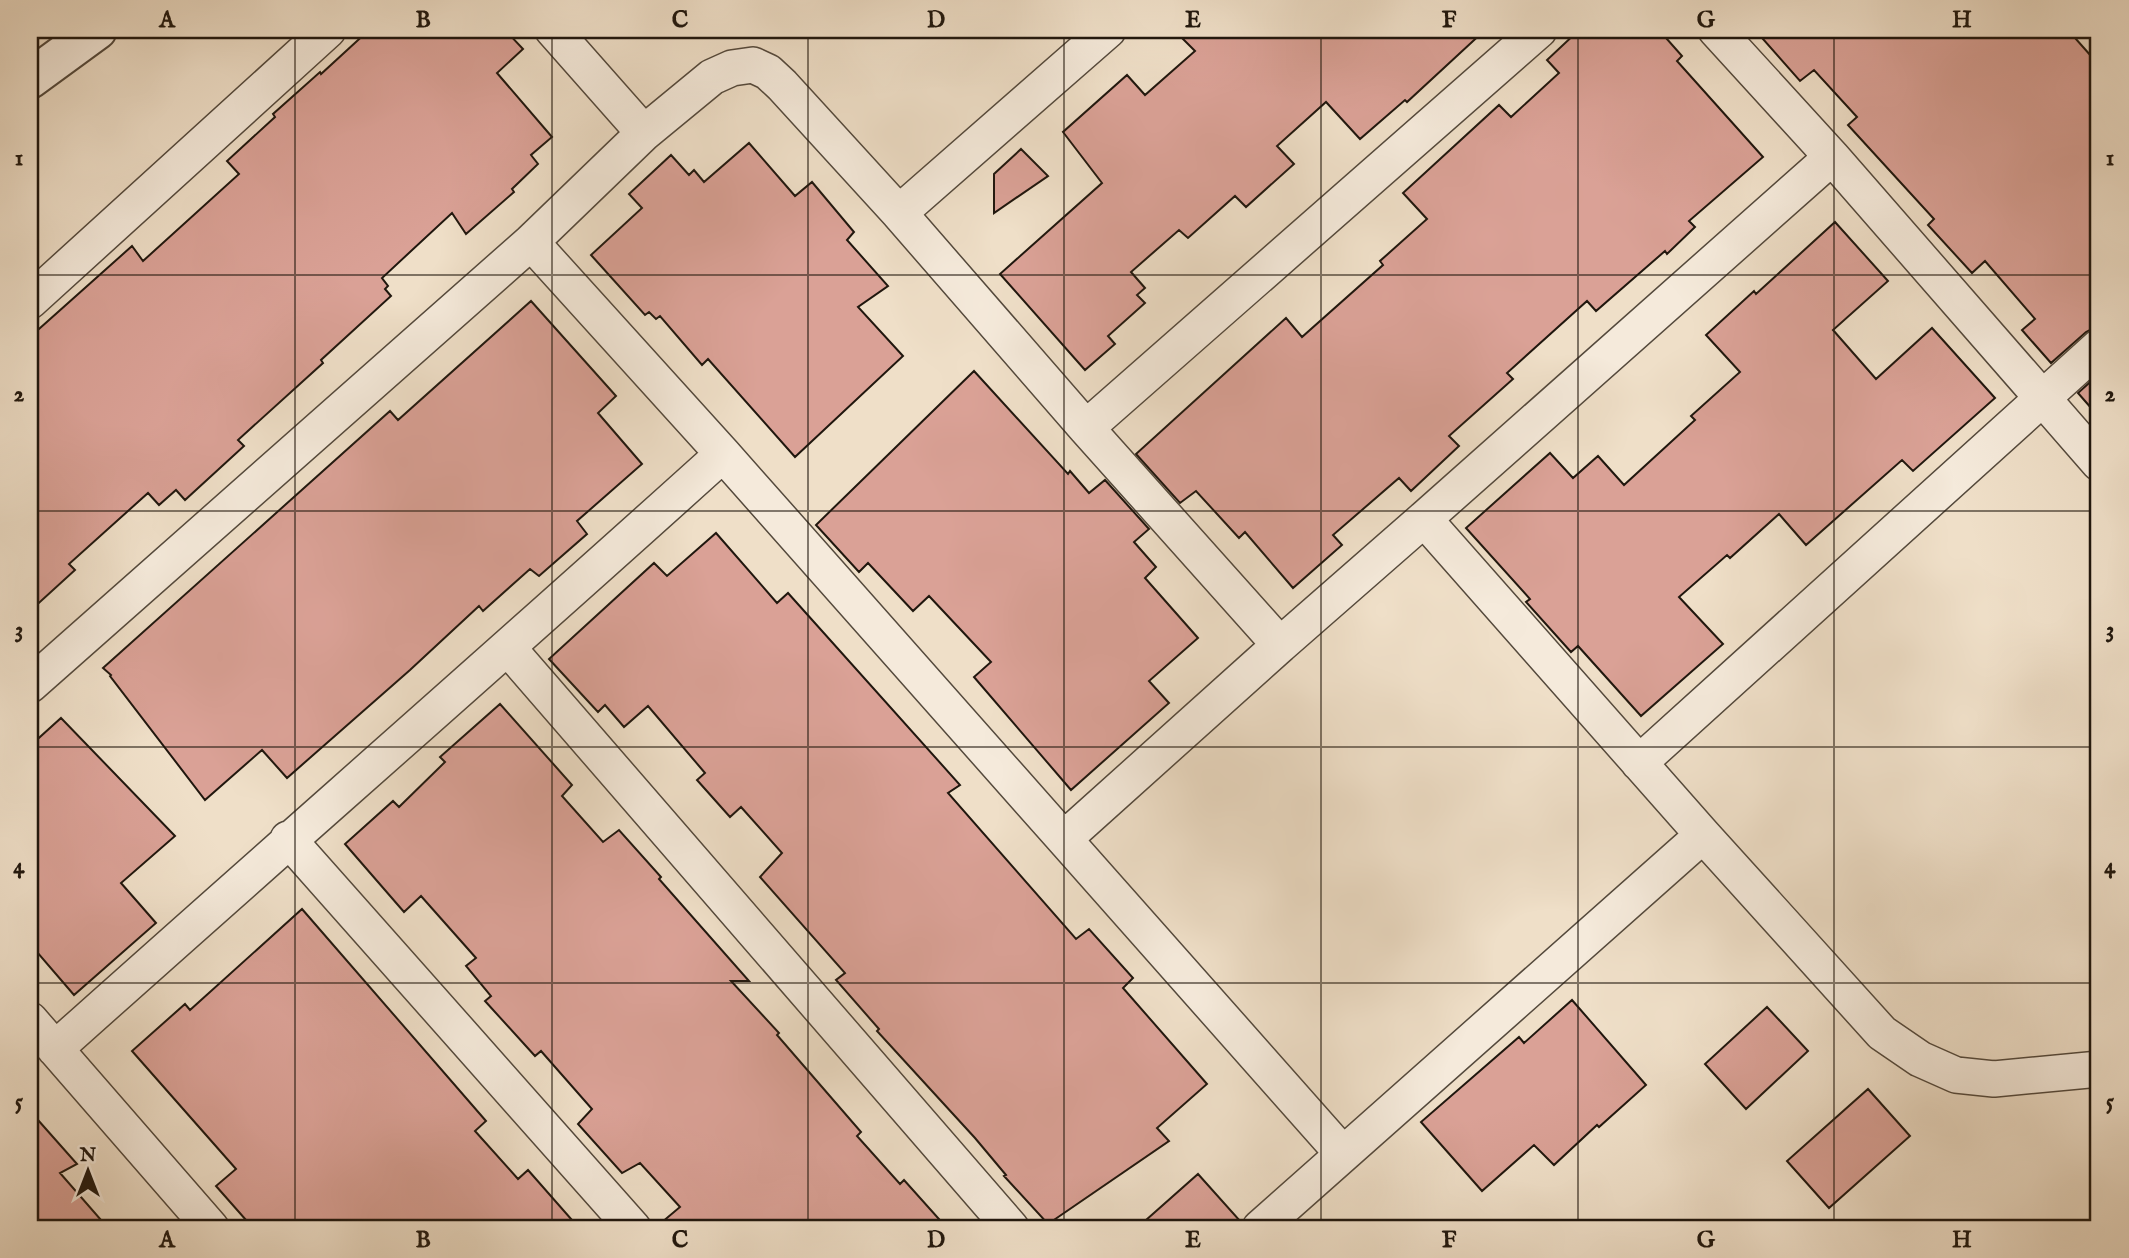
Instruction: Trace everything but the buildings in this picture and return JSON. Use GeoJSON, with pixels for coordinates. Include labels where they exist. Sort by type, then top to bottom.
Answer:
{"type":"FeatureCollection","features":[{"type":"Feature","properties":{"kind":"street"},"geometry":{"type":"LineString","coordinates":[[30,79],[97,30]]}},
{"type":"Feature","properties":{"kind":"street"},"geometry":{"type":"LineString","coordinates":[[30,301],[328,30]]}},
{"type":"Feature","properties":{"kind":"street"},"geometry":{"type":"LineString","coordinates":[[553,30],[644,133]]}},
{"type":"Feature","properties":{"kind":"street"},"geometry":{"type":"LineString","coordinates":[[899,213],[1108,30]]}},
{"type":"Feature","properties":{"kind":"street"},"geometry":{"type":"LineString","coordinates":[[1086,428],[1539,30]]}},
{"type":"Feature","properties":{"kind":"street"},"geometry":{"type":"LineString","coordinates":[[1716,30],[1832,157],[2099,463]]}},
{"type":"Feature","properties":{"kind":"street"},"geometry":{"type":"LineString","coordinates":[[30,685],[531,242],[644,133],[712,77],[732,68],[753,65],[768,72],[782,85],[899,213],[1280,645]]}},
{"type":"Feature","properties":{"kind":"street"},"geometry":{"type":"LineString","coordinates":[[1065,839],[1280,645],[1832,157]]}},
{"type":"Feature","properties":{"kind":"street"},"geometry":{"type":"LineString","coordinates":[[531,242],[723,454],[1343,1154]]}},
{"type":"Feature","properties":{"kind":"street"},"geometry":{"type":"LineString","coordinates":[[1639,763],[2099,347]]}},
{"type":"Feature","properties":{"kind":"street"},"geometry":{"type":"LineString","coordinates":[[55,1049],[723,454]]}},
{"type":"Feature","properties":{"kind":"street"},"geometry":{"type":"LineString","coordinates":[[1424,519],[1882,1033],[1920,1059],[1956,1075],[1994,1079],[2099,1069]]}},
{"type":"Feature","properties":{"kind":"street"},"geometry":{"type":"LineString","coordinates":[[508,648],[1011,1228]]}},
{"type":"Feature","properties":{"kind":"street"},"geometry":{"type":"LineString","coordinates":[[1260,1228],[1703,835]]}},
{"type":"Feature","properties":{"kind":"street"},"geometry":{"type":"LineString","coordinates":[[288,839],[633,1228]]}},
{"type":"Feature","properties":{"kind":"street"},"geometry":{"type":"LineString","coordinates":[[30,1020],[211,1228]]}}]}
